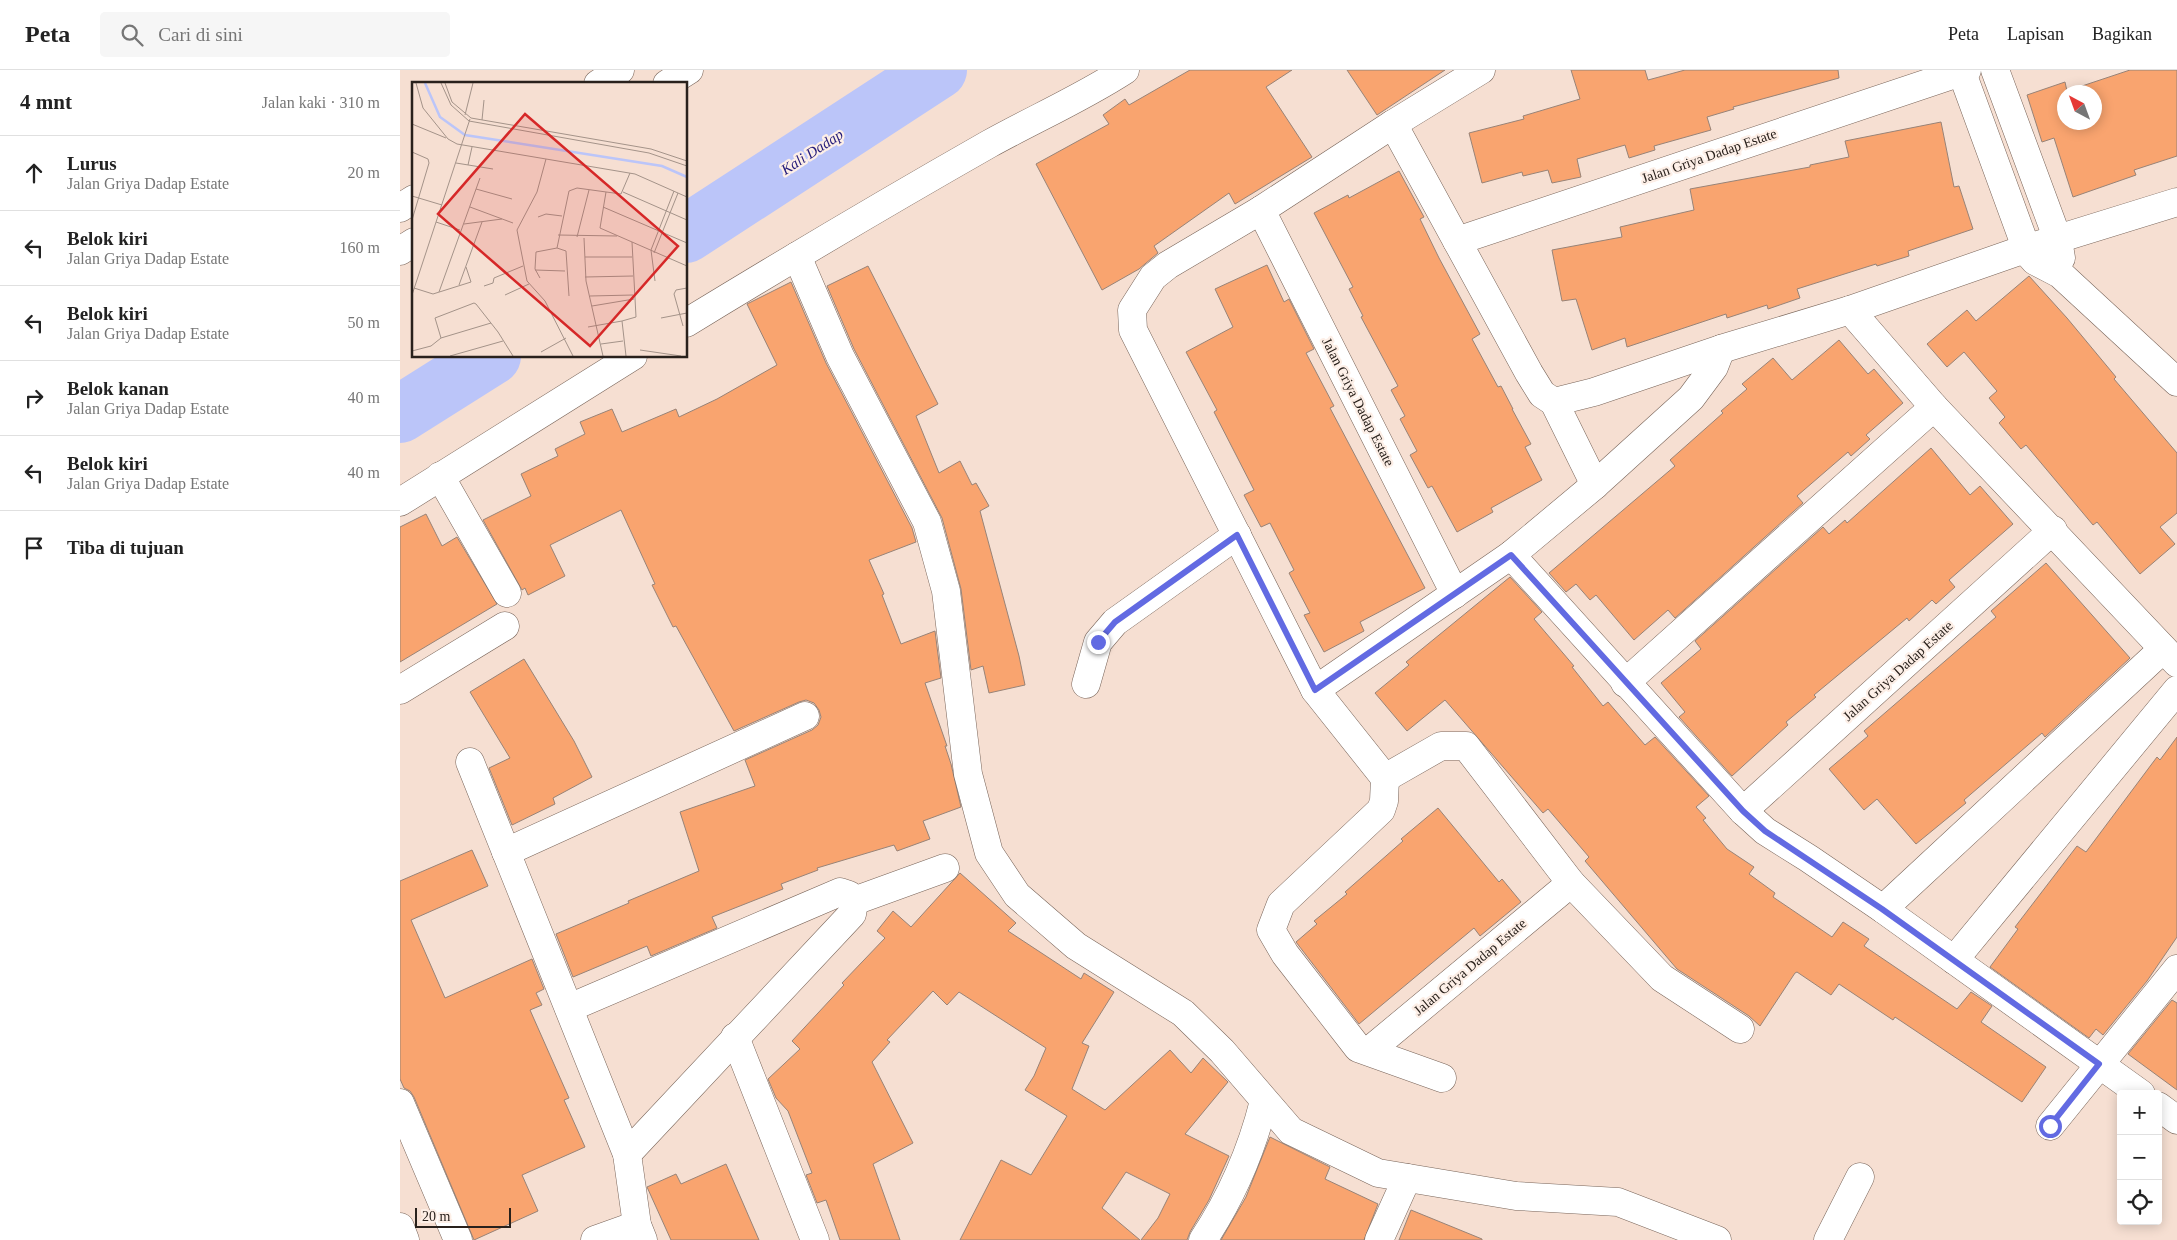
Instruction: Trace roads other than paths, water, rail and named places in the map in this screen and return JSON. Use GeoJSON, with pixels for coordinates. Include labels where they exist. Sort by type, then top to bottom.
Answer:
{"type":"FeatureCollection","features":[{"type":"Feature","properties":{"kind":"street"},"geometry":{"type":"LineString","coordinates":[[601,82],[620,70]]}},
{"type":"Feature","properties":{"kind":"street"},"geometry":{"type":"LineString","coordinates":[[670,82],[689,70]]}},
{"type":"Feature","properties":{"kind":"street"},"geometry":{"type":"LineString","coordinates":[[688,322],[1033,119],[1108,81],[1125,70]]}},
{"type":"Feature","properties":{"kind":"street"},"geometry":{"type":"LineString","coordinates":[[1442,1078],[1358,1048],[1285,954],[1271,930],[1281,904],[1381,810],[1384,801],[1385,778],[1315,690],[1140,347],[1133,330],[1132,310],[1153,277],[1168,265],[1261,210],[1393,124],[1481,70]]}},
{"type":"Feature","properties":{"kind":"street","name":"Jalan Griya Dadap Estate"},"geometry":{"type":"LineString","coordinates":[[1457,241],[1963,70],[2025,249],[2035,261],[2060,274],[2177,382]]}},
{"type":"Feature","properties":{"kind":"street"},"geometry":{"type":"LineString","coordinates":[[1995,70],[2058,240],[2061,250],[2060,274]]}},
{"type":"Feature","properties":{"kind":"street"},"geometry":{"type":"LineString","coordinates":[[1393,124],[1529,372],[1542,394],[1554,402],[1595,485]]}},
{"type":"Feature","properties":{"kind":"street"},"geometry":{"type":"LineString","coordinates":[[1554,402],[1594,392],[1722,349],[1850,310],[2025,249],[2177,202]]}},
{"type":"Feature","properties":{"kind":"street","name":"Jalan Griya Dadap Estate"},"geometry":{"type":"LineString","coordinates":[[1261,210],[1455,594]]}},
{"type":"Feature","properties":{"kind":"street"},"geometry":{"type":"LineString","coordinates":[[400,251],[412,243]]}},
{"type":"Feature","properties":{"kind":"street"},"geometry":{"type":"LineString","coordinates":[[797,256],[840,356],[927,522],[946,591],[968,774],[989,853],[1016,896],[1076,946],[1183,1013],[1222,1051],[1291,1131],[1378,1173],[1516,1196],[1618,1202],[1717,1240]]}},
{"type":"Feature","properties":{"kind":"street"},"geometry":{"type":"LineString","coordinates":[[1850,310],[1934,407],[2053,530],[2170,656],[1882,909]]}},
{"type":"Feature","properties":{"kind":"street"},"geometry":{"type":"LineString","coordinates":[[1315,690],[1511,555],[1595,485],[1691,398],[1714,367],[1722,349]]}},
{"type":"Feature","properties":{"kind":"street"},"geometry":{"type":"LineString","coordinates":[[400,502],[630,358]]}},
{"type":"Feature","properties":{"kind":"street"},"geometry":{"type":"LineString","coordinates":[[1625,682],[1934,407]]}},
{"type":"Feature","properties":{"kind":"street"},"geometry":{"type":"LineString","coordinates":[[440,476],[507,593]]}},
{"type":"Feature","properties":{"kind":"street","name":"Jalan Griya Dadap Estate"},"geometry":{"type":"LineString","coordinates":[[1743,811],[2053,530]]}},
{"type":"Feature","properties":{"kind":"street"},"geometry":{"type":"LineString","coordinates":[[1086,684],[1098,642],[1115,622],[1237,535]]}},
{"type":"Feature","properties":{"kind":"street"},"geometry":{"type":"LineString","coordinates":[[1511,555],[1743,811],[1765,831],[1882,909],[2135,1090]]}},
{"type":"Feature","properties":{"kind":"street"},"geometry":{"type":"LineString","coordinates":[[400,690],[505,626]]}},
{"type":"Feature","properties":{"kind":"street"},"geometry":{"type":"LineString","coordinates":[[1954,960],[2177,690]]}},
{"type":"Feature","properties":{"kind":"street"},"geometry":{"type":"LineString","coordinates":[[506,852],[805,716]]}},
{"type":"Feature","properties":{"kind":"street"},"geometry":{"type":"LineString","coordinates":[[1385,778],[1441,746],[1466,746],[1572,883],[1662,978],[1740,1029]]}},
{"type":"Feature","properties":{"kind":"street"},"geometry":{"type":"LineString","coordinates":[[470,762],[627,1154],[640,1232],[595,1240]]}},
{"type":"Feature","properties":{"kind":"street"},"geometry":{"type":"LineString","coordinates":[[854,901],[945,868]]}},
{"type":"Feature","properties":{"kind":"street","name":"Jalan Griya Dadap Estate"},"geometry":{"type":"LineString","coordinates":[[1369,1051],[1572,883]]}},
{"type":"Feature","properties":{"kind":"street"},"geometry":{"type":"LineString","coordinates":[[569,1008],[840,892],[849,895],[854,901],[852,914],[627,1154]]}},
{"type":"Feature","properties":{"kind":"street"},"geometry":{"type":"LineString","coordinates":[[2050,1126],[2177,970]]}},
{"type":"Feature","properties":{"kind":"street"},"geometry":{"type":"LineString","coordinates":[[735,1037],[815,1240]]}},
{"type":"Feature","properties":{"kind":"street"},"geometry":{"type":"LineString","coordinates":[[1203,1240],[1231,1191],[1252,1143],[1264,1101]]}},
{"type":"Feature","properties":{"kind":"street"},"geometry":{"type":"LineString","coordinates":[[400,1104],[458,1240]]}},
{"type":"Feature","properties":{"kind":"street"},"geometry":{"type":"LineString","coordinates":[[2162,1109],[2177,1120]]}},
{"type":"Feature","properties":{"kind":"street"},"geometry":{"type":"LineString","coordinates":[[1828,1240],[1860,1177]]}},
{"type":"Feature","properties":{"kind":"street"},"geometry":{"type":"LineString","coordinates":[[1378,1240],[1407,1178]]}},
{"type":"Feature","properties":{"kind":"street"},"geometry":{"type":"LineString","coordinates":[[400,1227],[405,1240]]}},
{"type":"Feature","properties":{"kind":"waterway","name":"Kali Dadap"},"geometry":{"type":"LineString","coordinates":[[688,233],[938,70]]}},
{"type":"Feature","properties":{"kind":"waterway","name":"Kali Dadap"},"geometry":{"type":"LineString","coordinates":[[400,414],[489,358]]}}]}
